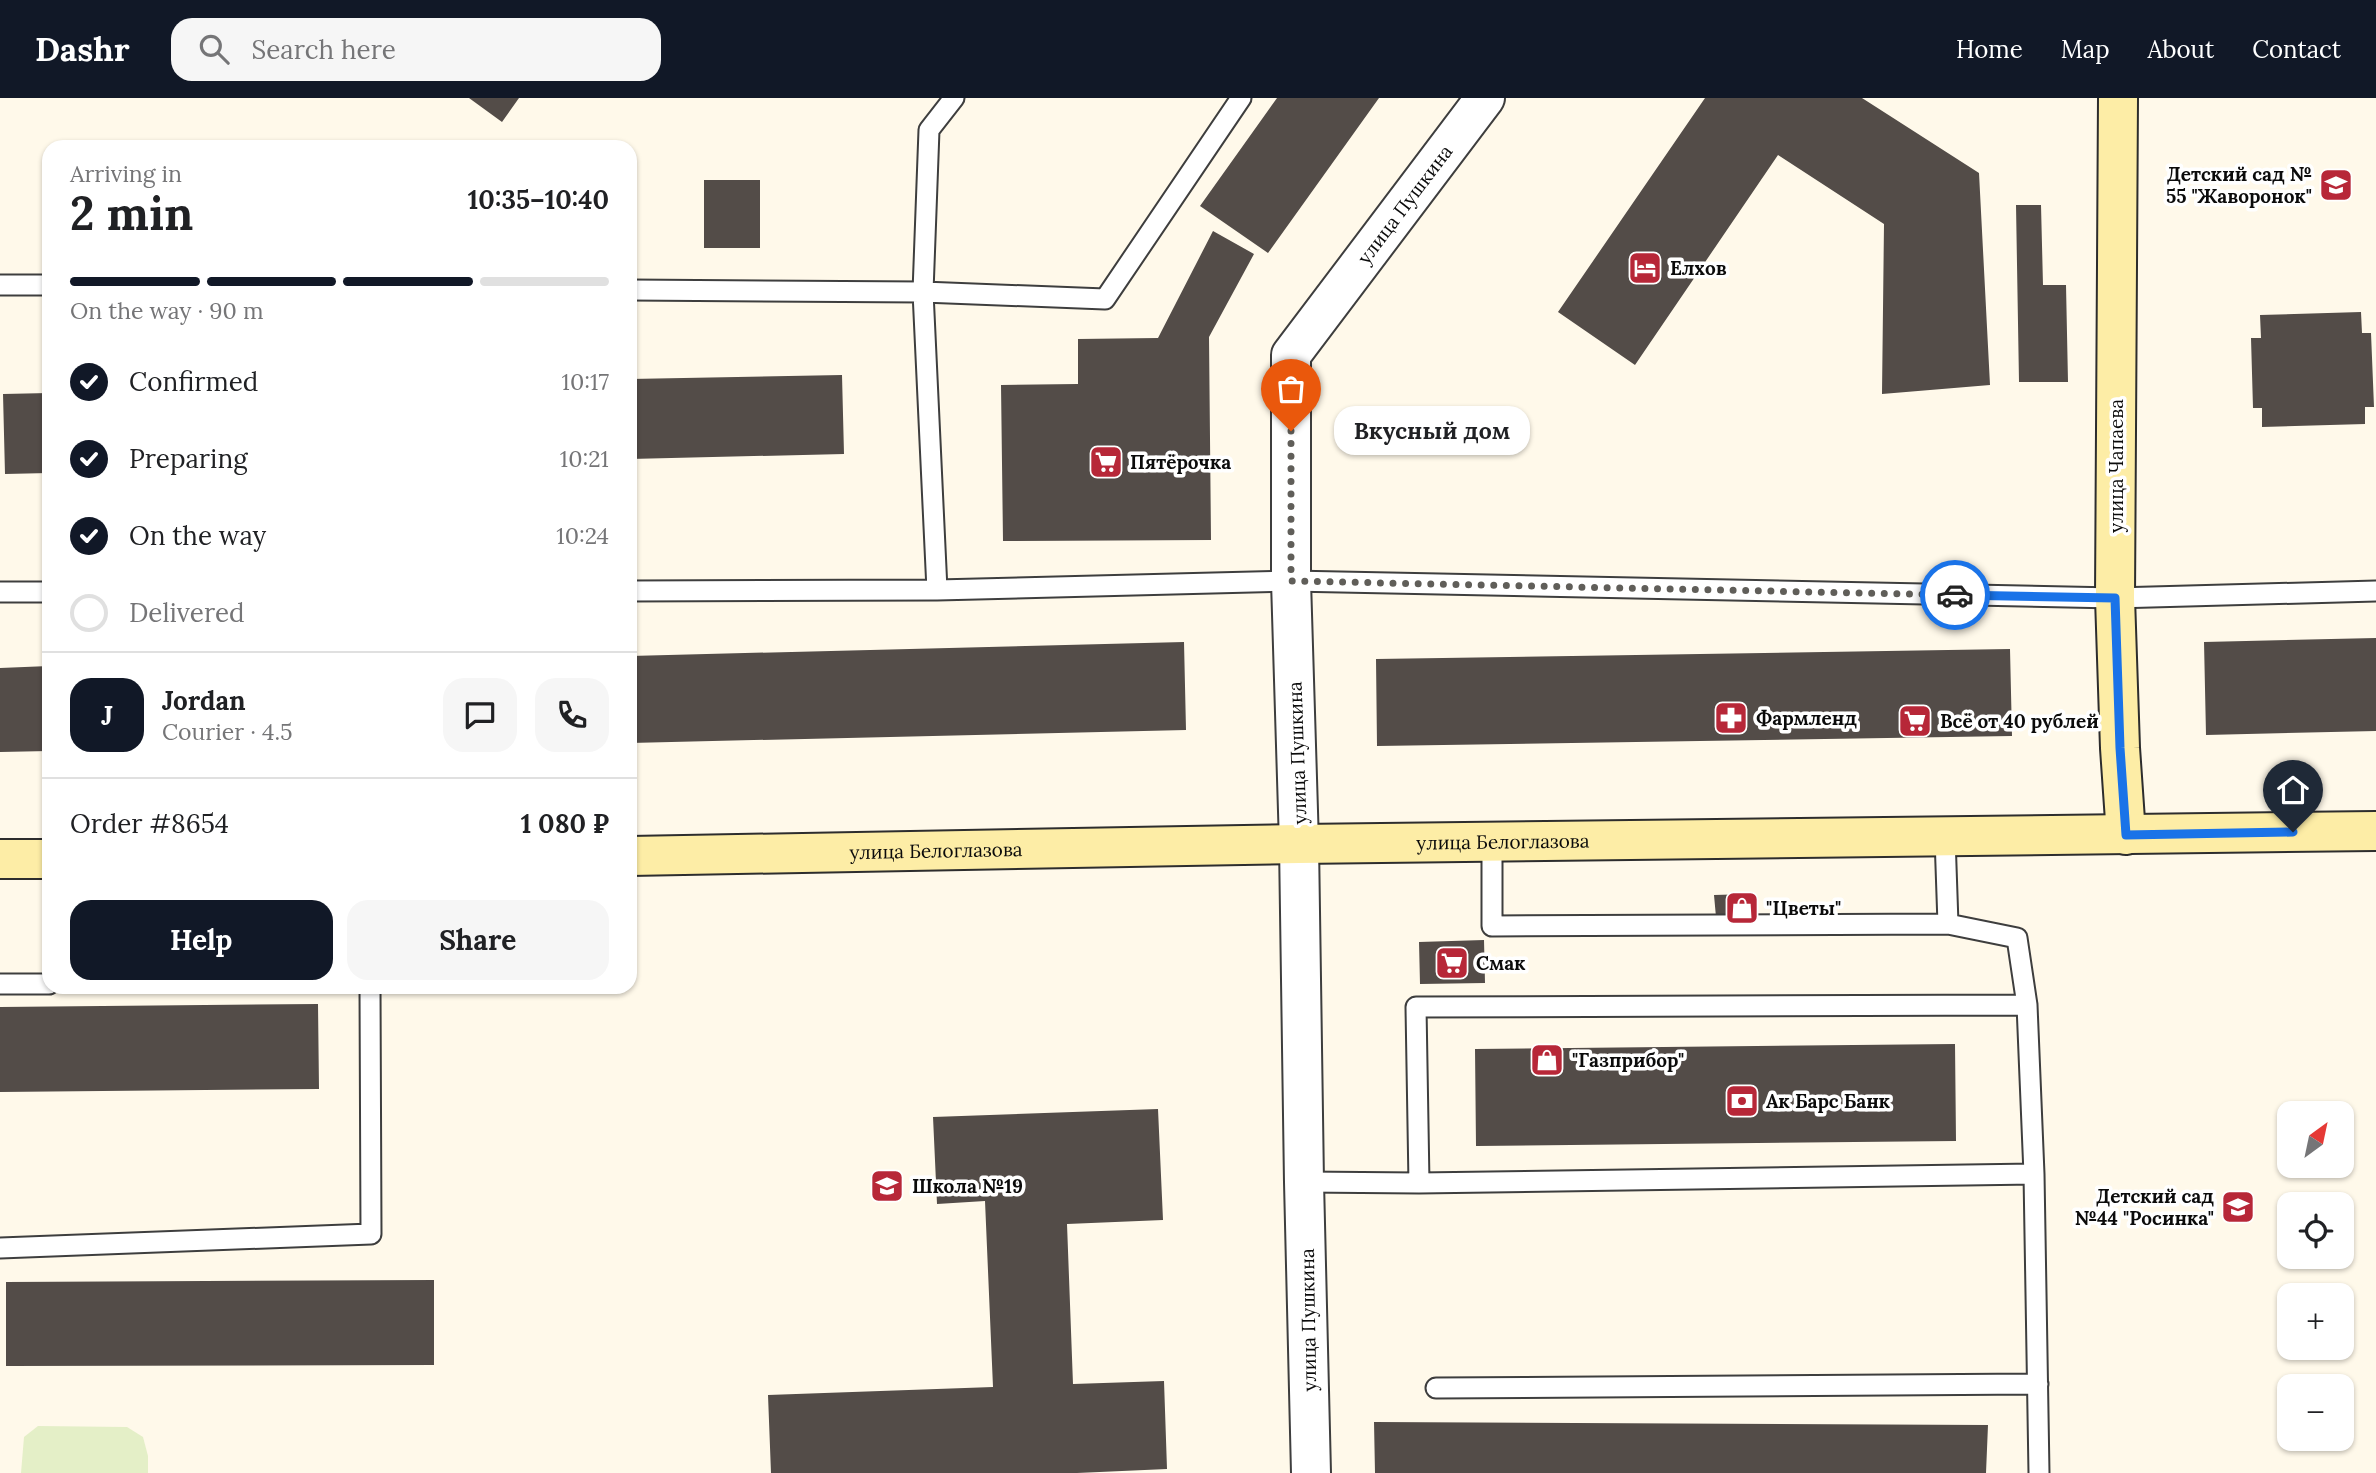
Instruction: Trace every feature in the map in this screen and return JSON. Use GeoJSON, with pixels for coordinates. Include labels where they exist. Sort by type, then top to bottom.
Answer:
{"type":"FeatureCollection","features":[{"type":"Feature","properties":{"kind":"street","name":"улица Пушкина"},"geometry":{"type":"LineString","coordinates":[[1311,1473],[1299,844],[1291,581],[1291,355],[1485,98]]}},
{"type":"Feature","properties":{"kind":"street","name":"улица Чапаева"},"geometry":{"type":"LineString","coordinates":[[2118,98],[2115,598],[2126,835]]}},
{"type":"Feature","properties":{"kind":"street","name":"улица Белоглазова"},"geometry":{"type":"LineString","coordinates":[[637,856],[1492,841],[2376,831]]}},
{"type":"Feature","properties":{"kind":"street"},"geometry":{"type":"LineString","coordinates":[[0,859],[42,859]]}},
{"type":"Feature","properties":{"kind":"lane"},"geometry":{"type":"LineString","coordinates":[[937,590],[923,292],[929,130],[954,98]]}},
{"type":"Feature","properties":{"kind":"lane"},"geometry":{"type":"LineString","coordinates":[[637,290],[923,292],[1105,299],[1241,98]]}},
{"type":"Feature","properties":{"kind":"lane"},"geometry":{"type":"LineString","coordinates":[[0,285],[42,285]]}},
{"type":"Feature","properties":{"kind":"lane"},"geometry":{"type":"LineString","coordinates":[[637,591],[937,590],[1291,581],[2115,598],[2376,591]]}},
{"type":"Feature","properties":{"kind":"lane"},"geometry":{"type":"LineString","coordinates":[[0,592],[42,592]]}},
{"type":"Feature","properties":{"kind":"lane"},"geometry":{"type":"LineString","coordinates":[[1945,836],[1948,924]]}},
{"type":"Feature","properties":{"kind":"lane"},"geometry":{"type":"LineString","coordinates":[[1492,841],[1492,926],[1948,924],[2017,938],[2027,1005],[2034,1174],[2039,1473]]}},
{"type":"Feature","properties":{"kind":"lane"},"geometry":{"type":"LineString","coordinates":[[0,984],[42,984]]}},
{"type":"Feature","properties":{"kind":"lane"},"geometry":{"type":"LineString","coordinates":[[0,1248],[371,1234],[370,994]]}},
{"type":"Feature","properties":{"kind":"lane"},"geometry":{"type":"LineString","coordinates":[[1419,1183],[1416,1007],[2027,1005]]}},
{"type":"Feature","properties":{"kind":"lane"},"geometry":{"type":"LineString","coordinates":[[1304,1182],[1419,1183],[2034,1174]]}},
{"type":"Feature","properties":{"kind":"lane"},"geometry":{"type":"LineString","coordinates":[[1436,1388],[2038,1384]]}},
{"type":"Feature","properties":{"kind":"green space"},"geometry":{"type":"Polygon","coordinates":[[[38,1426],[127,1427],[143,1437],[148,1456],[148,1473],[21,1473],[24,1437],[38,1426]]]}},
{"type":"Feature","properties":{"kind":"building"},"geometry":{"type":"Polygon","coordinates":[[[469,98],[519,98],[502,122],[469,98]]]}},
{"type":"Feature","properties":{"kind":"building"},"geometry":{"type":"Polygon","coordinates":[[[1277,98],[1379,98],[1268,253],[1200,206],[1277,98]]]}},
{"type":"Feature","properties":{"kind":"building","name":"Елхов"},"geometry":{"type":"Polygon","coordinates":[[[1705,98],[1862,98],[1979,173],[1990,385],[1882,394],[1884,224],[1778,155],[1635,365],[1558,312],[1705,98]]]}},
{"type":"Feature","properties":{"kind":"building"},"geometry":{"type":"Polygon","coordinates":[[[704,180],[760,180],[760,248],[704,248],[704,180]]]}},
{"type":"Feature","properties":{"kind":"building"},"geometry":{"type":"Polygon","coordinates":[[[2016,205],[2041,205],[2043,285],[2066,285],[2068,382],[2019,382],[2016,205]]]}},
{"type":"Feature","properties":{"kind":"building","name":"Пятёрочка"},"geometry":{"type":"Polygon","coordinates":[[[1213,231],[1254,254],[1209,337],[1211,540],[1003,541],[1001,385],[1078,384],[1078,339],[1158,338],[1213,231]]]}},
{"type":"Feature","properties":{"kind":"building"},"geometry":{"type":"Polygon","coordinates":[[[2361,312],[2362,333],[2371,333],[2374,407],[2365,407],[2365,424],[2262,427],[2262,408],[2253,408],[2251,338],[2261,338],[2260,315],[2361,312]]]}},
{"type":"Feature","properties":{"kind":"building"},"geometry":{"type":"Polygon","coordinates":[[[842,375],[844,454],[637,459],[637,379],[842,375]]]}},
{"type":"Feature","properties":{"kind":"building"},"geometry":{"type":"Polygon","coordinates":[[[42,393],[42,473],[5,474],[3,394],[42,393]]]}},
{"type":"Feature","properties":{"kind":"building"},"geometry":{"type":"Polygon","coordinates":[[[2376,638],[2376,731],[2206,735],[2204,642],[2376,638]]]}},
{"type":"Feature","properties":{"kind":"building"},"geometry":{"type":"Polygon","coordinates":[[[1184,642],[1186,730],[637,743],[637,656],[1184,642]]]}},
{"type":"Feature","properties":{"kind":"building"},"geometry":{"type":"Polygon","coordinates":[[[2010,649],[2012,736],[1377,746],[1376,659],[2010,649]]]}},
{"type":"Feature","properties":{"kind":"building"},"geometry":{"type":"Polygon","coordinates":[[[42,666],[42,751],[0,752],[0,668],[42,666]]]}},
{"type":"Feature","properties":{"kind":"building"},"geometry":{"type":"Polygon","coordinates":[[[1749,894],[1750,916],[1716,917],[1714,895],[1749,894]]]}},
{"type":"Feature","properties":{"kind":"building","name":"Смак"},"geometry":{"type":"Polygon","coordinates":[[[1484,940],[1485,983],[1420,984],[1419,942],[1484,940]]]}},
{"type":"Feature","properties":{"kind":"building"},"geometry":{"type":"Polygon","coordinates":[[[318,1004],[319,1089],[0,1092],[0,1007],[318,1004]]]}},
{"type":"Feature","properties":{"kind":"building"},"geometry":{"type":"Polygon","coordinates":[[[1955,1044],[1956,1141],[1476,1146],[1475,1049],[1955,1044]]]}},
{"type":"Feature","properties":{"kind":"building"},"geometry":{"type":"Polygon","coordinates":[[[1158,1109],[1163,1220],[1067,1224],[1073,1384],[1164,1381],[1167,1469],[1077,1473],[771,1473],[768,1395],[993,1387],[985,1201],[937,1204],[933,1117],[1158,1109]]]}},
{"type":"Feature","properties":{"kind":"building"},"geometry":{"type":"Polygon","coordinates":[[[434,1280],[434,1365],[6,1366],[6,1282],[434,1280]]]}},
{"type":"Feature","properties":{"kind":"building"},"geometry":{"type":"Polygon","coordinates":[[[1374,1422],[1988,1425],[1986,1473],[1375,1473],[1374,1422]]]}},
{"type":"Feature","properties":{"kind":"way so far"},"geometry":{"type":"LineString","coordinates":[[1291,431],[1291,581],[1955,595]]}},
{"type":"Feature","properties":{"kind":"place","name":"Детский сад № 55 \"Жаворонок\""},"geometry":{"type":"Point","coordinates":[2336,185]}},
{"type":"Feature","properties":{"kind":"place","name":"Елхов"},"geometry":{"type":"Point","coordinates":[1645,268]}},
{"type":"Feature","properties":{"kind":"place","name":"Вкусный дом"},"geometry":{"type":"Point","coordinates":[1291,431]}},
{"type":"Feature","properties":{"kind":"place","name":"Пятёрочка"},"geometry":{"type":"Point","coordinates":[1106,462]}},
{"type":"Feature","properties":{"kind":"place","name":"Фармленд"},"geometry":{"type":"Point","coordinates":[1731,718]}},
{"type":"Feature","properties":{"kind":"place","name":"Всё от 40 рублей"},"geometry":{"type":"Point","coordinates":[1915,721]}},
{"type":"Feature","properties":{"kind":"place","name":"\"Цветы\""},"geometry":{"type":"Point","coordinates":[1742,908]}},
{"type":"Feature","properties":{"kind":"place","name":"Смак"},"geometry":{"type":"Point","coordinates":[1452,963]}},
{"type":"Feature","properties":{"kind":"place","name":"\"Газприбор\""},"geometry":{"type":"Point","coordinates":[1547,1060]}},
{"type":"Feature","properties":{"kind":"place","name":"Ак Барс Банк"},"geometry":{"type":"Point","coordinates":[1742,1101]}},
{"type":"Feature","properties":{"kind":"place","name":"Школа №19"},"geometry":{"type":"Point","coordinates":[887,1186]}},
{"type":"Feature","properties":{"kind":"place","name":"Детский сад №44 \"Росинка\""},"geometry":{"type":"Point","coordinates":[2238,1207]}},
{"type":"Feature","properties":{"kind":"route"},"geometry":{"type":"LineString","coordinates":[[1955,595],[2115,598],[2126,835],[2293,832]]}}]}
